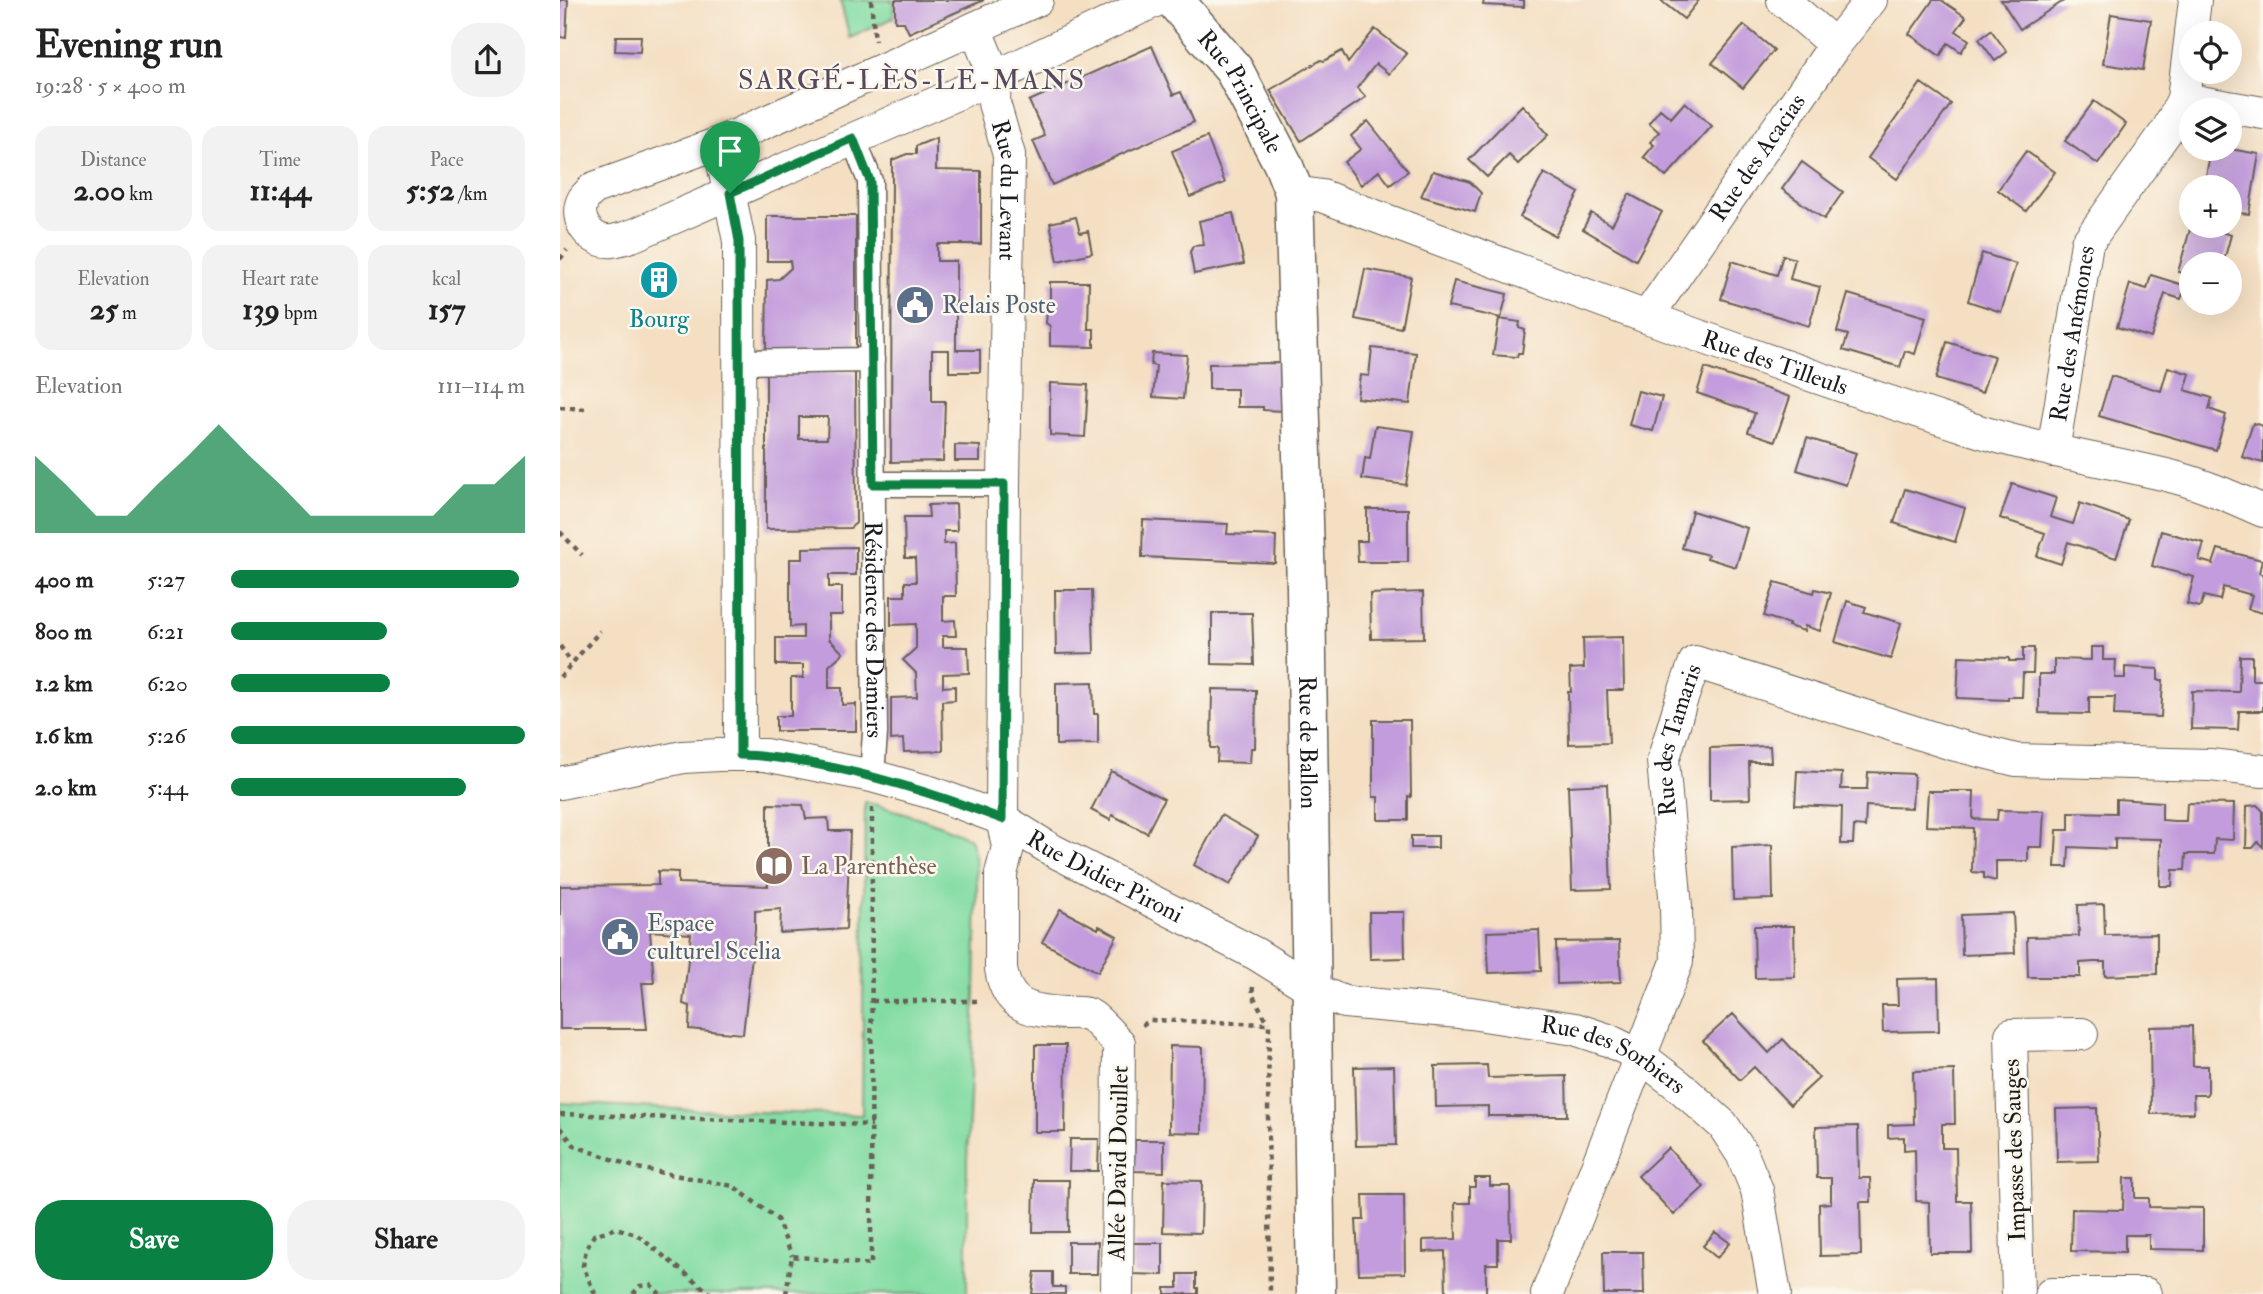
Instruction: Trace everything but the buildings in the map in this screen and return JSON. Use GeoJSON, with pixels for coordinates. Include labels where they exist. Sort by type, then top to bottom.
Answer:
{"type":"FeatureCollection","features":[{"type":"Feature","properties":{"kind":"street"},"geometry":{"type":"LineString","coordinates":[[1037,0],[719,143],[594,188],[583,200],[580,213],[583,226],[593,236],[610,241],[634,235],[995,77],[1157,0]]}},
{"type":"Feature","properties":{"kind":"street","name":"Rue Principale"},"geometry":{"type":"LineString","coordinates":[[1174,0],[1234,70],[1283,164],[1294,192]]}},
{"type":"Feature","properties":{"kind":"street"},"geometry":{"type":"LineString","coordinates":[[1783,0],[1835,45]]}},
{"type":"Feature","properties":{"kind":"street","name":"Rue des Acacias"},"geometry":{"type":"LineString","coordinates":[[1647,317],[1835,45],[1871,0]]}},
{"type":"Feature","properties":{"kind":"street","name":"Rue des Anémones"},"geometry":{"type":"LineString","coordinates":[[2193,21],[2195,0]]}},
{"type":"Feature","properties":{"kind":"street","name":"Rue du Levant"},"geometry":{"type":"LineString","coordinates":[[975,28],[995,77],[994,103],[1009,155],[1002,819]]}},
{"type":"Feature","properties":{"kind":"street","name":"Rue des Anémones"},"geometry":{"type":"LineString","coordinates":[[2053,451],[2087,243],[2168,129],[2179,107]]}},
{"type":"Feature","properties":{"kind":"street"},"geometry":{"type":"LineString","coordinates":[[2242,109],[2263,113]]}},
{"type":"Feature","properties":{"kind":"street","name":"Résidence des Damiers"},"geometry":{"type":"LineString","coordinates":[[853,138],[870,181],[875,733],[872,776]]}},
{"type":"Feature","properties":{"kind":"street"},"geometry":{"type":"LineString","coordinates":[[719,143],[739,241],[740,755]]}},
{"type":"Feature","properties":{"kind":"street","name":"Rue des Tilleuls"},"geometry":{"type":"LineString","coordinates":[[1294,192],[1322,196],[1647,317],[1878,399],[2015,443],[2175,478],[2218,491],[2263,511]]}},
{"type":"Feature","properties":{"kind":"street","name":"Rue de Ballon"},"geometry":{"type":"LineString","coordinates":[[1294,192],[1306,587],[1316,1294]]}},
{"type":"Feature","properties":{"kind":"street"},"geometry":{"type":"LineString","coordinates":[[740,362],[872,360]]}},
{"type":"Feature","properties":{"kind":"street"},"geometry":{"type":"LineString","coordinates":[[873,484],[1004,484]]}},
{"type":"Feature","properties":{"kind":"street","name":"Rue des Tamaris"},"geometry":{"type":"LineString","coordinates":[[1547,1294],[1677,962],[1676,907],[1663,761],[1695,662],[1952,744],[2016,760],[2210,765],[2263,771]]}},
{"type":"Feature","properties":{"kind":"street","name":"Rue Didier Pironi"},"geometry":{"type":"LineString","coordinates":[[560,783],[683,757],[740,755],[765,755],[872,776],[933,793],[1002,819],[1052,849],[1256,954],[1312,989]]}},
{"type":"Feature","properties":{"kind":"street"},"geometry":{"type":"LineString","coordinates":[[1002,819],[1008,847],[1001,874],[1001,969],[1003,983],[1017,1001]]}},
{"type":"Feature","properties":{"kind":"street","name":"Rue des Sorbiers"},"geometry":{"type":"LineString","coordinates":[[1312,989],[1344,1002],[1472,1013],[1575,1028],[1640,1056],[1723,1125],[1742,1154],[1757,1190],[1775,1294]]}},
{"type":"Feature","properties":{"kind":"street","name":"Allée David Douillet"},"geometry":{"type":"LineString","coordinates":[[1017,1001],[1036,1011],[1087,1014],[1119,1043],[1117,1294]]}},
{"type":"Feature","properties":{"kind":"street","name":"Impasse des Sauges"},"geometry":{"type":"LineString","coordinates":[[2018,1294],[2011,1035],[2082,1034]]}},
{"type":"Feature","properties":{"kind":"street"},"geometry":{"type":"LineString","coordinates":[[2052,1294],[2146,1294]]}},
{"type":"Feature","properties":{"kind":"path"},"geometry":{"type":"LineString","coordinates":[[872,0],[877,72]]}},
{"type":"Feature","properties":{"kind":"path"},"geometry":{"type":"LineString","coordinates":[[560,407],[586,409]]}},
{"type":"Feature","properties":{"kind":"path"},"geometry":{"type":"LineString","coordinates":[[560,532],[582,555]]}},
{"type":"Feature","properties":{"kind":"path"},"geometry":{"type":"LineString","coordinates":[[560,677],[600,631]]}},
{"type":"Feature","properties":{"kind":"path"},"geometry":{"type":"LineString","coordinates":[[560,646],[572,663]]}},
{"type":"Feature","properties":{"kind":"path"},"geometry":{"type":"LineString","coordinates":[[792,1256],[871,1265],[872,776]]}},
{"type":"Feature","properties":{"kind":"path"},"geometry":{"type":"LineString","coordinates":[[872,1001],[1017,1001]]}},
{"type":"Feature","properties":{"kind":"path"},"geometry":{"type":"LineString","coordinates":[[1115,1040],[1150,1020],[1269,1024],[1270,1294]]}},
{"type":"Feature","properties":{"kind":"path"},"geometry":{"type":"LineString","coordinates":[[560,1114],[872,1125]]}},
{"type":"Feature","properties":{"kind":"path"},"geometry":{"type":"LineString","coordinates":[[560,1128],[575,1146],[637,1168],[733,1186],[777,1219],[792,1256],[786,1294]]}},
{"type":"Feature","properties":{"kind":"path"},"geometry":{"type":"LineString","coordinates":[[595,1294],[583,1266],[586,1249],[594,1235],[616,1228],[636,1234],[710,1294]]}},
{"type":"Feature","properties":{"kind":"path"},"geometry":{"type":"LineString","coordinates":[[633,1294],[640,1286],[651,1285],[660,1294]]}},
{"type":"Feature","properties":{"kind":"green space"},"geometry":{"type":"Polygon","coordinates":[[[840,0],[893,0],[893,18],[850,38],[840,0]]]}},
{"type":"Feature","properties":{"kind":"green space"},"geometry":{"type":"Polygon","coordinates":[[[865,802],[958,833],[970,839],[975,856],[975,995],[967,1160],[967,1294],[560,1294],[560,1103],[862,1115],[865,802]]]}},
{"type":"Feature","properties":{"kind":"place","name":"Bourg"},"geometry":{"type":"Point","coordinates":[659,280]}},
{"type":"Feature","properties":{"kind":"place","name":"Relais Poste"},"geometry":{"type":"Point","coordinates":[915,305]}},
{"type":"Feature","properties":{"kind":"place","name":"La Parenthèse"},"geometry":{"type":"Point","coordinates":[774,866]}},
{"type":"Feature","properties":{"kind":"place","name":"Espace culturel Scelia"},"geometry":{"type":"Point","coordinates":[620,937]}},
{"type":"Feature","properties":{"kind":"district","name":"SARGÉ-LÈS-LE-MANS"},"geometry":{"type":"Point","coordinates":[912,79]}},
{"type":"Feature","properties":{"kind":"route"},"geometry":{"type":"LineString","coordinates":[[853,138],[870,181],[873,484],[1004,484],[1002,819],[933,793],[872,776],[765,755],[740,755],[739,241],[730,193],[853,138]]}}]}
